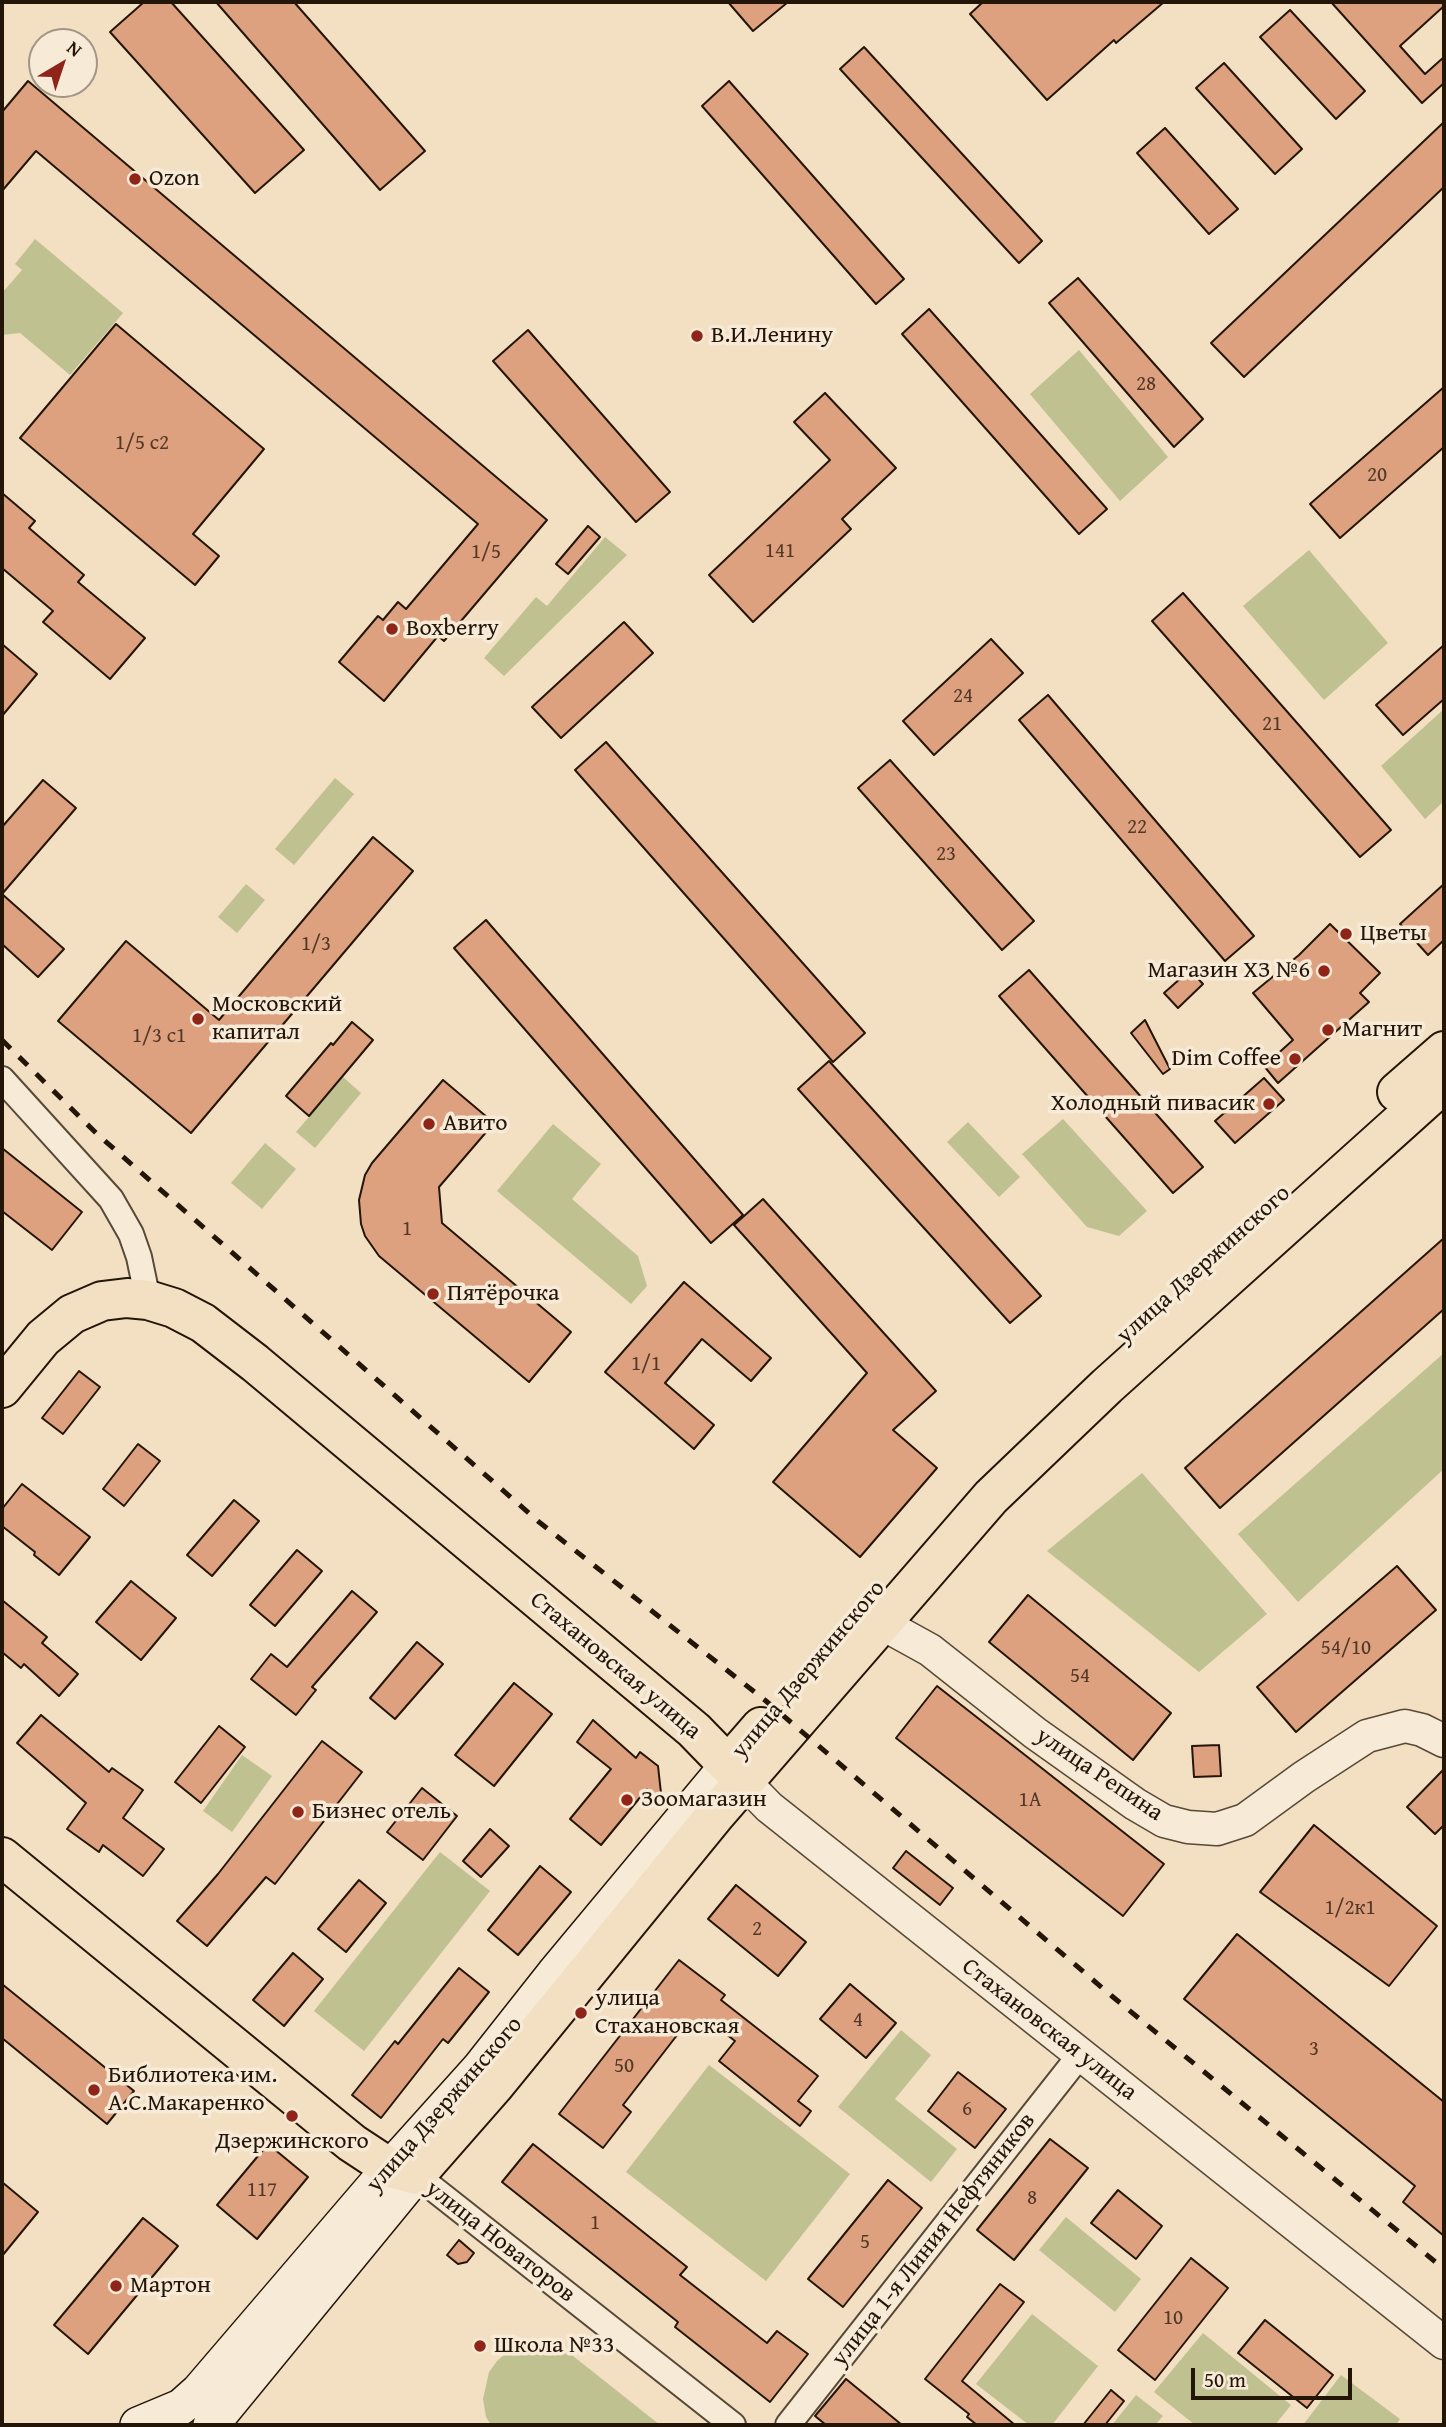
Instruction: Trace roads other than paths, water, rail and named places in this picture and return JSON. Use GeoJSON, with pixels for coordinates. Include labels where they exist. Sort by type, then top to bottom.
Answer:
{"type":"FeatureCollection","features":[{"type":"Feature","properties":{"kind":"main road","name":"улица Дзержинского"},"geometry":{"type":"LineString","coordinates":[[138,2425],[181,2407],[199,2391],[403,2171],[494,2086],[647,1897],[736,1773],[974,1479],[1191,1274],[1444,1051]]}},
{"type":"Feature","properties":{"kind":"main road","name":"улица Дзержинского"},"geometry":{"type":"LineString","coordinates":[[736,1773],[881,1623],[991,1497],[1107,1386],[1444,1083]]}},
{"type":"Feature","properties":{"kind":"main road","name":"Стахановская улица"},"geometry":{"type":"LineString","coordinates":[[2,1388],[43,1338],[72,1314],[102,1301],[127,1298],[148,1300],[174,1308],[203,1324],[255,1363],[694,1730],[736,1773]]}},
{"type":"Feature","properties":{"kind":"main road","name":"улица Новаторов"},"geometry":{"type":"LineString","coordinates":[[2,1857],[352,2143],[403,2171]]}},
{"type":"Feature","properties":{"kind":"main road","name":"улица Дзержинского"},"geometry":{"type":"LineString","coordinates":[[211,2425],[403,2171]]}},
{"type":"Feature","properties":{"kind":"street"},"geometry":{"type":"LineString","coordinates":[[2,1079],[110,1199],[135,1246],[148,1300]]}},
{"type":"Feature","properties":{"kind":"street","name":"улица Репина"},"geometry":{"type":"LineString","coordinates":[[881,1623],[930,1650],[1035,1733],[1135,1804],[1164,1821],[1188,1827],[1217,1829],[1245,1820],[1367,1736],[1405,1727],[1422,1730],[1444,1741]]}},
{"type":"Feature","properties":{"kind":"street","name":"Стахановская улица"},"geometry":{"type":"LineString","coordinates":[[736,1773],[769,1807],[1444,2343]]}},
{"type":"Feature","properties":{"kind":"street","name":"улица 1-я Линия Нефтяников"},"geometry":{"type":"LineString","coordinates":[[789,2425],[1080,2055]]}},
{"type":"Feature","properties":{"kind":"street","name":"улица Новаторов"},"geometry":{"type":"LineString","coordinates":[[403,2171],[733,2425]]}},
{"type":"Feature","properties":{"kind":"railway"},"geometry":{"type":"LineString","coordinates":[[2,1040],[96,1133],[539,1522],[766,1701],[1113,1997],[1444,2269]]}},
{"type":"Feature","properties":{"kind":"place","name":"Ozon"},"geometry":{"type":"Point","coordinates":[135,179]}},
{"type":"Feature","properties":{"kind":"place","name":"В.И.Ленину"},"geometry":{"type":"Point","coordinates":[697,336]}},
{"type":"Feature","properties":{"kind":"place","name":"Boxberry"},"geometry":{"type":"Point","coordinates":[392,629]}},
{"type":"Feature","properties":{"kind":"place","name":"Цветы"},"geometry":{"type":"Point","coordinates":[1346,934]}},
{"type":"Feature","properties":{"kind":"place","name":"Магазин ХЗ №6"},"geometry":{"type":"Point","coordinates":[1324,971]}},
{"type":"Feature","properties":{"kind":"place","name":"Московский капитал"},"geometry":{"type":"Point","coordinates":[198,1019]}},
{"type":"Feature","properties":{"kind":"place","name":"Магнит"},"geometry":{"type":"Point","coordinates":[1328,1030]}},
{"type":"Feature","properties":{"kind":"place","name":"Dim Coffee"},"geometry":{"type":"Point","coordinates":[1295,1059]}},
{"type":"Feature","properties":{"kind":"place","name":"Холодный пивасик"},"geometry":{"type":"Point","coordinates":[1269,1104]}},
{"type":"Feature","properties":{"kind":"place","name":"Авито"},"geometry":{"type":"Point","coordinates":[429,1124]}},
{"type":"Feature","properties":{"kind":"place","name":"Пятёрочка"},"geometry":{"type":"Point","coordinates":[433,1294]}},
{"type":"Feature","properties":{"kind":"place","name":"Зоомагазин"},"geometry":{"type":"Point","coordinates":[627,1800]}},
{"type":"Feature","properties":{"kind":"place","name":"Бизнес отель"},"geometry":{"type":"Point","coordinates":[298,1812]}},
{"type":"Feature","properties":{"kind":"place","name":"улица Стахановская"},"geometry":{"type":"Point","coordinates":[581,2013]}},
{"type":"Feature","properties":{"kind":"place","name":"Библиотека им. А.С.Макаренко"},"geometry":{"type":"Point","coordinates":[94,2090]}},
{"type":"Feature","properties":{"kind":"place","name":"Дзержинского"},"geometry":{"type":"Point","coordinates":[292,2116]}},
{"type":"Feature","properties":{"kind":"place","name":"Мартон"},"geometry":{"type":"Point","coordinates":[116,2286]}},
{"type":"Feature","properties":{"kind":"place","name":"Школа №33"},"geometry":{"type":"Point","coordinates":[480,2346]}}]}
